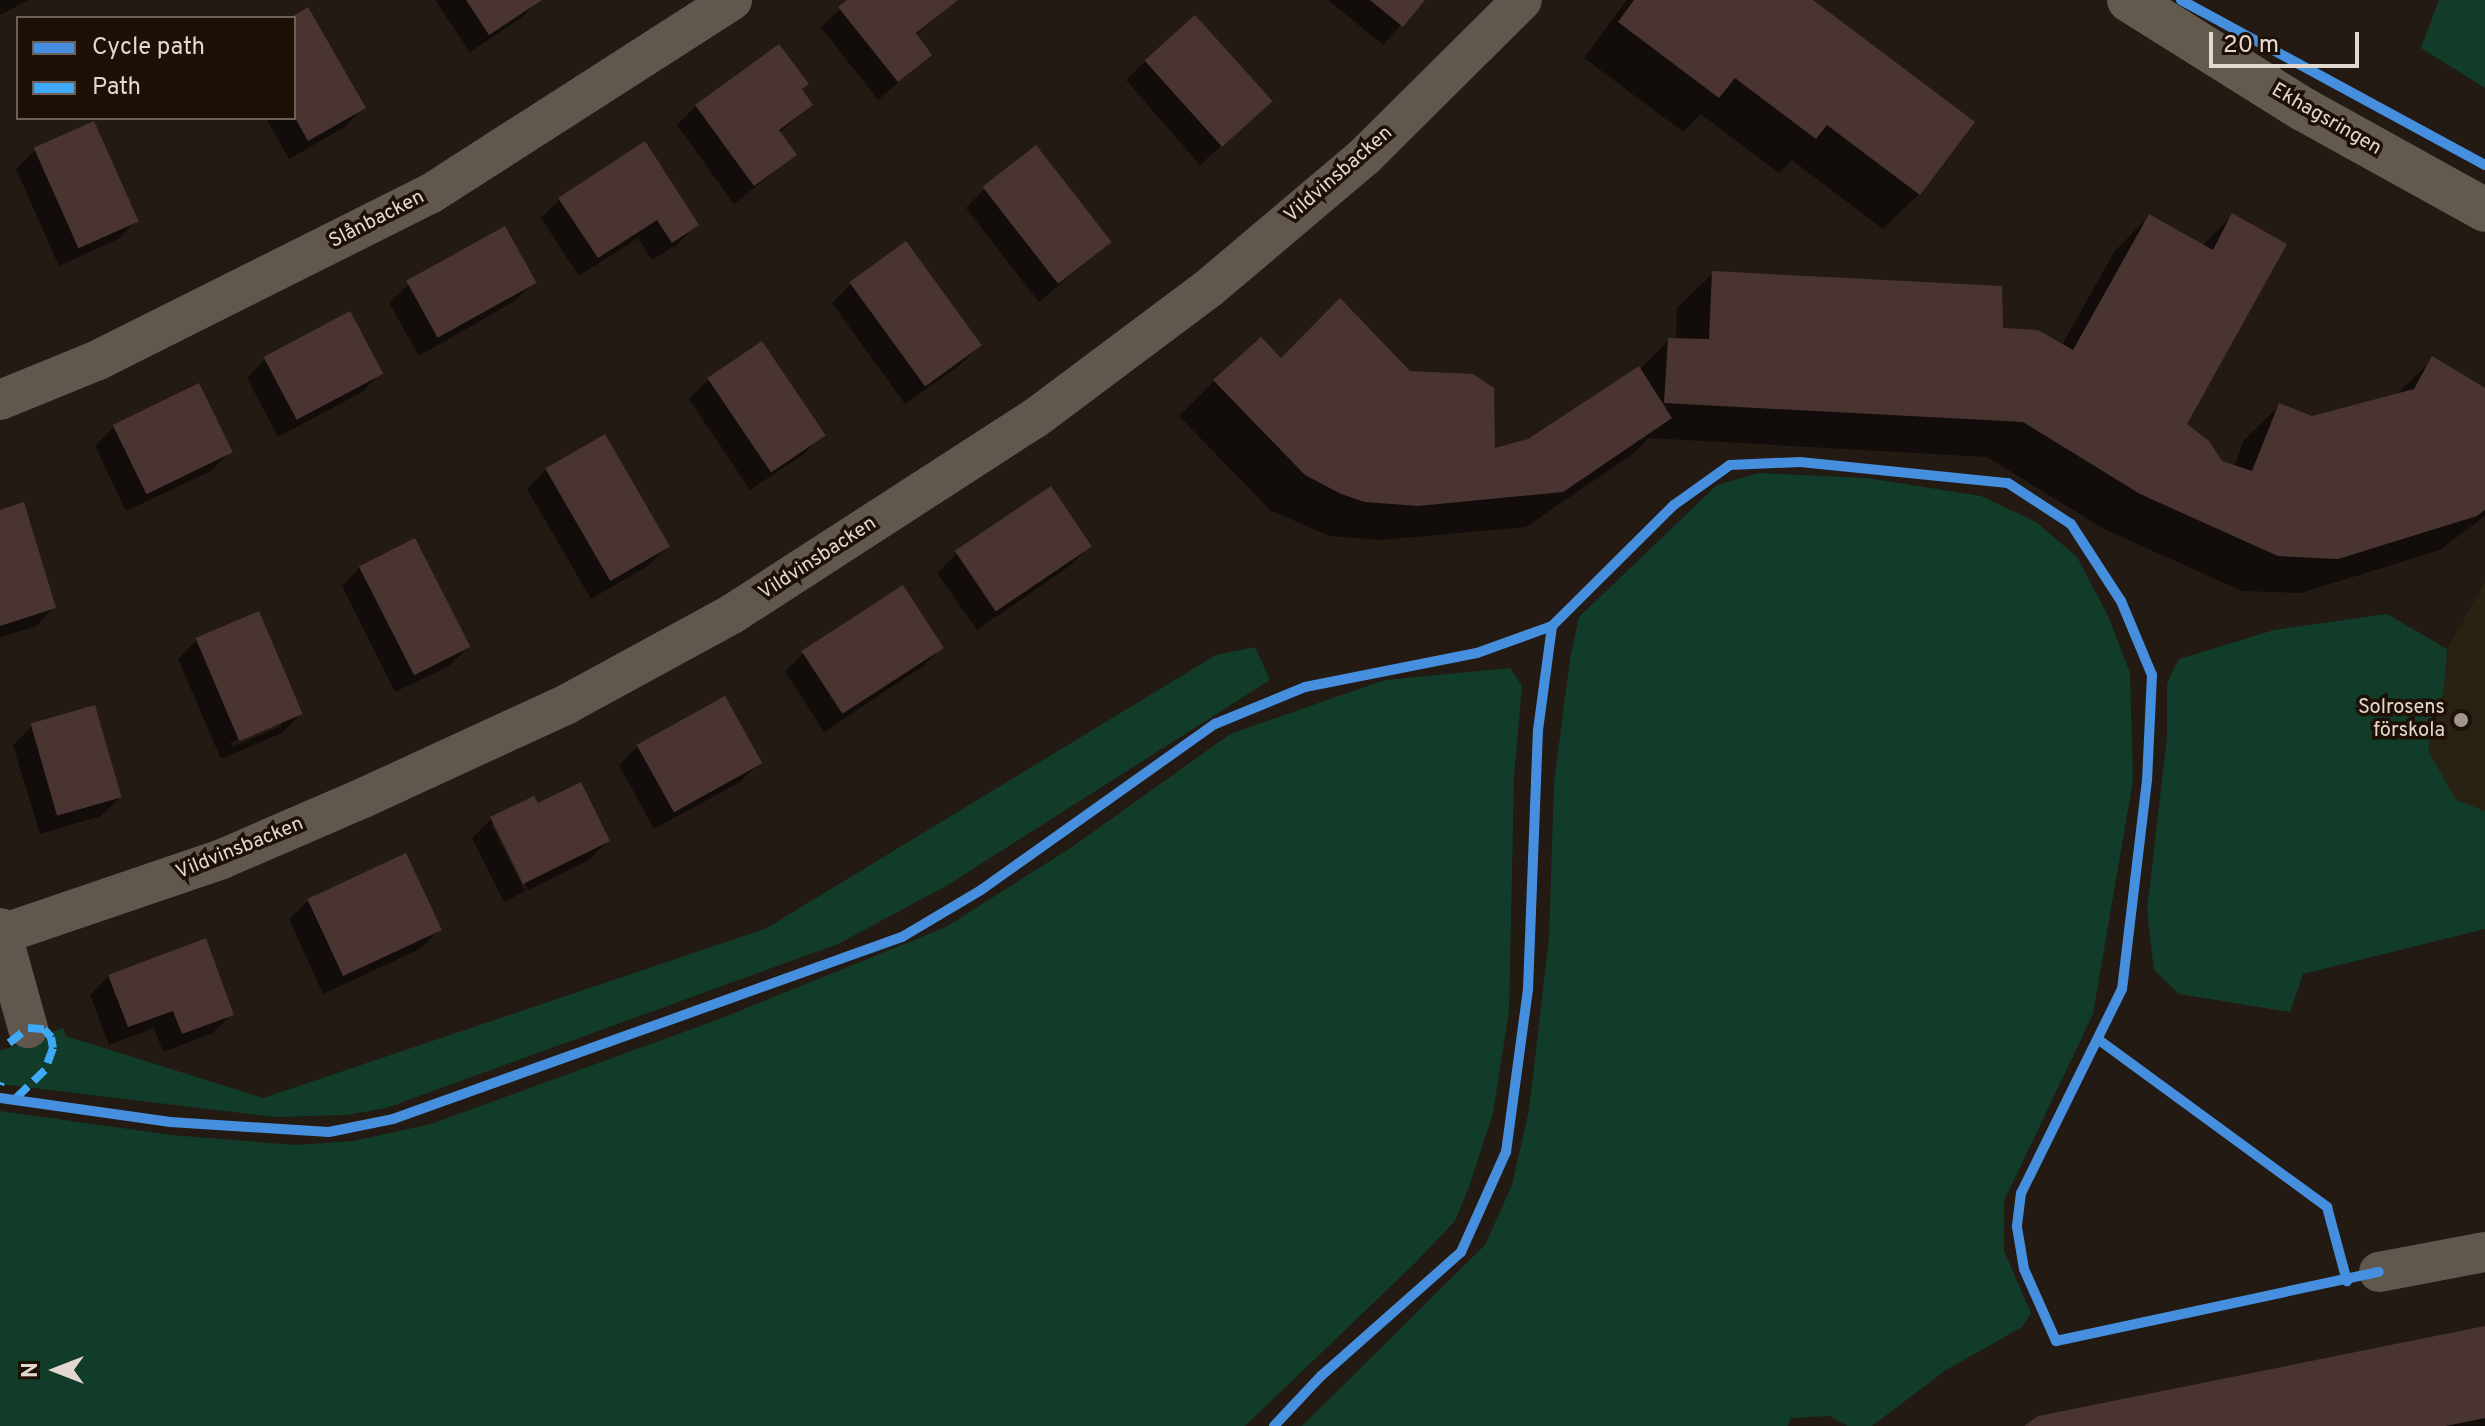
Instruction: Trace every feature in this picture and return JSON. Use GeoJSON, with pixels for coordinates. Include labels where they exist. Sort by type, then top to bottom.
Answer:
{"type":"FeatureCollection","features":[{"type":"Feature","properties":{"kind":"street","name":"Slånbacken"},"geometry":{"type":"LineString","coordinates":[[0,400],[98,360],[430,194],[732,0]]}},
{"type":"Feature","properties":{"kind":"street","name":"Vildvinsbacken"},"geometry":{"type":"LineString","coordinates":[[1,931],[222,859],[363,798],[567,704],[732,614],[1034,419],[1209,288],[1365,156],[1522,0]]}},
{"type":"Feature","properties":{"kind":"street","name":"Ekhagsringen"},"geometry":{"type":"LineString","coordinates":[[2129,0],[2303,109],[2485,210]]}},
{"type":"Feature","properties":{"kind":"street"},"geometry":{"type":"LineString","coordinates":[[1,931],[28,1028]]}},
{"type":"Feature","properties":{"kind":"street"},"geometry":{"type":"LineString","coordinates":[[2379,1272],[2485,1252]]}},
{"type":"Feature","properties":{"kind":"shaded area","name":"Solrosens förskola"},"geometry":{"type":"Polygon","coordinates":[[[2485,582],[2485,811],[2456,801],[2428,750],[2444,690],[2447,649],[2485,582]]]}},
{"type":"Feature","properties":{"kind":"green space"},"geometry":{"type":"Polygon","coordinates":[[[2439,0],[2485,0],[2485,88],[2421,48],[2439,0]]]}},
{"type":"Feature","properties":{"kind":"green space"},"geometry":{"type":"Polygon","coordinates":[[[1759,473],[1867,478],[1981,496],[2036,522],[2077,557],[2108,616],[2130,673],[2133,780],[2093,1014],[2004,1201],[2004,1251],[2031,1313],[2022,1327],[1946,1370],[1872,1426],[1847,1426],[1830,1416],[1791,1418],[1788,1426],[1302,1426],[1485,1245],[1512,1185],[1529,1110],[1549,938],[1554,783],[1570,659],[1579,617],[1717,485],[1759,473]]]}},
{"type":"Feature","properties":{"kind":"green space"},"geometry":{"type":"Polygon","coordinates":[[[2387,614],[2447,649],[2444,690],[2428,750],[2456,800],[2485,811],[2485,929],[2303,974],[2290,1012],[2179,994],[2154,970],[2147,910],[2167,737],[2167,683],[2179,659],[2274,630],[2387,614]]]}},
{"type":"Feature","properties":{"kind":"green space"},"geometry":{"type":"Polygon","coordinates":[[[1255,647],[1270,680],[946,886],[838,944],[386,1108],[346,1115],[275,1117],[0,1084],[0,1051],[63,1028],[66,1036],[263,1098],[765,929],[1216,655],[1255,647]]]}},
{"type":"Feature","properties":{"kind":"green space"},"geometry":{"type":"Polygon","coordinates":[[[1510,668],[1522,686],[1514,777],[1509,1011],[1493,1113],[1469,1187],[1455,1221],[1245,1426],[0,1426],[0,1111],[172,1135],[295,1145],[353,1141],[431,1124],[722,1018],[946,927],[1072,847],[1230,734],[1385,680],[1510,668]]]}},
{"type":"Feature","properties":{"kind":"building"},"geometry":{"type":"Polygon","coordinates":[[[466,0],[542,0],[489,35],[466,0]]]}},
{"type":"Feature","properties":{"kind":"building"},"geometry":{"type":"Polygon","coordinates":[[[847,0],[958,0],[916,33],[932,55],[898,82],[838,7],[847,0]]]}},
{"type":"Feature","properties":{"kind":"building"},"geometry":{"type":"Polygon","coordinates":[[[1370,0],[1425,0],[1403,27],[1370,0]]]}},
{"type":"Feature","properties":{"kind":"building"},"geometry":{"type":"Polygon","coordinates":[[[1634,0],[1813,0],[1975,122],[1920,195],[1827,125],[1816,139],[1735,78],[1719,98],[1618,22],[1634,0]]]}},
{"type":"Feature","properties":{"kind":"building"},"geometry":{"type":"Polygon","coordinates":[[[308,7],[366,108],[308,141],[296,120],[296,16],[293,16],[308,7]]]}},
{"type":"Feature","properties":{"kind":"building"},"geometry":{"type":"Polygon","coordinates":[[[1195,15],[1273,101],[1222,147],[1144,61],[1195,15]]]}},
{"type":"Feature","properties":{"kind":"building"},"geometry":{"type":"Polygon","coordinates":[[[779,44],[809,84],[802,89],[813,105],[779,130],[797,155],[754,186],[695,105],[779,44]]]}},
{"type":"Feature","properties":{"kind":"building"},"geometry":{"type":"Polygon","coordinates":[[[94,121],[139,221],[78,248],[34,148],[94,121]]]}},
{"type":"Feature","properties":{"kind":"building"},"geometry":{"type":"Polygon","coordinates":[[[645,141],[699,225],[672,243],[657,220],[598,258],[558,198],[645,141]]]}},
{"type":"Feature","properties":{"kind":"building"},"geometry":{"type":"Polygon","coordinates":[[[1036,145],[1112,242],[1058,284],[982,187],[1036,145]]]}},
{"type":"Feature","properties":{"kind":"building"},"geometry":{"type":"Polygon","coordinates":[[[2232,213],[2287,244],[2187,424],[2209,441],[2222,461],[2252,471],[2279,403],[2312,416],[2414,389],[2432,356],[2485,388],[2485,510],[2477,516],[2338,559],[2278,556],[2140,494],[2023,422],[1664,403],[1668,338],[1709,339],[1712,271],[2002,286],[2003,328],[2038,330],[2073,350],[2149,214],[2213,250],[2232,213]]]}},
{"type":"Feature","properties":{"kind":"building"},"geometry":{"type":"Polygon","coordinates":[[[505,226],[537,283],[438,338],[406,281],[505,226]]]}},
{"type":"Feature","properties":{"kind":"building"},"geometry":{"type":"Polygon","coordinates":[[[906,241],[982,345],[925,387],[849,282],[906,241]]]}},
{"type":"Feature","properties":{"kind":"building"},"geometry":{"type":"Polygon","coordinates":[[[1340,298],[1410,371],[1473,374],[1494,388],[1495,448],[1528,439],[1639,366],[1672,418],[1563,492],[1418,506],[1365,502],[1341,494],[1305,475],[1213,380],[1261,337],[1281,358],[1340,298]]]}},
{"type":"Feature","properties":{"kind":"building"},"geometry":{"type":"Polygon","coordinates":[[[350,311],[383,374],[297,420],[263,357],[350,311]]]}},
{"type":"Feature","properties":{"kind":"building"},"geometry":{"type":"Polygon","coordinates":[[[762,341],[826,436],[771,472],[707,378],[762,341]]]}},
{"type":"Feature","properties":{"kind":"building"},"geometry":{"type":"Polygon","coordinates":[[[199,383],[233,452],[146,494],[113,425],[199,383]]]}},
{"type":"Feature","properties":{"kind":"building"},"geometry":{"type":"Polygon","coordinates":[[[605,434],[670,547],[610,581],[545,469],[605,434]]]}},
{"type":"Feature","properties":{"kind":"building"},"geometry":{"type":"Polygon","coordinates":[[[1051,486],[1092,547],[996,611],[955,551],[1051,486]]]}},
{"type":"Feature","properties":{"kind":"building"},"geometry":{"type":"Polygon","coordinates":[[[24,502],[56,608],[0,626],[0,510],[24,502]]]}},
{"type":"Feature","properties":{"kind":"building"},"geometry":{"type":"Polygon","coordinates":[[[415,538],[470,647],[414,675],[359,567],[415,538]]]}},
{"type":"Feature","properties":{"kind":"building"},"geometry":{"type":"Polygon","coordinates":[[[903,585],[944,648],[842,714],[802,651],[903,585]]]}},
{"type":"Feature","properties":{"kind":"building"},"geometry":{"type":"Polygon","coordinates":[[[259,611],[303,714],[239,741],[195,638],[259,611]]]}},
{"type":"Feature","properties":{"kind":"building"},"geometry":{"type":"Polygon","coordinates":[[[725,696],[762,763],[674,812],[637,745],[725,696]]]}},
{"type":"Feature","properties":{"kind":"building"},"geometry":{"type":"Polygon","coordinates":[[[95,705],[121,797],[57,816],[31,723],[95,705]]]}},
{"type":"Feature","properties":{"kind":"building"},"geometry":{"type":"Polygon","coordinates":[[[581,782],[610,841],[523,884],[490,817],[534,796],[538,803],[581,782]]]}},
{"type":"Feature","properties":{"kind":"building"},"geometry":{"type":"Polygon","coordinates":[[[406,853],[442,930],[343,976],[307,899],[406,853]]]}},
{"type":"Feature","properties":{"kind":"building"},"geometry":{"type":"Polygon","coordinates":[[[206,938],[234,1015],[182,1034],[173,1011],[128,1027],[108,975],[206,938]]]}},
{"type":"Feature","properties":{"kind":"building"},"geometry":{"type":"Polygon","coordinates":[[[2485,1326],[2485,1418],[2446,1426],[2024,1426],[2038,1416],[2485,1326]]]}},
{"type":"Feature","properties":{"kind":"marked path"},"geometry":{"type":"LineString","coordinates":[[9,1043],[28,1028],[44,1029],[51,1037],[53,1048],[45,1070],[14,1100]]}},
{"type":"Feature","properties":{"kind":"cycle path"},"geometry":{"type":"LineString","coordinates":[[2181,0],[2485,165]]}},
{"type":"Feature","properties":{"kind":"cycle path"},"geometry":{"type":"LineString","coordinates":[[0,1098],[170,1122],[329,1132],[393,1119],[902,937],[981,890],[1215,724],[1305,687],[1477,653],[1552,626],[1674,505],[1730,465],[1800,462],[2008,483],[2071,524],[2121,601],[2152,675],[2147,780],[2122,989],[2021,1193],[2017,1227],[2024,1269],[2056,1341],[2379,1272]]}},
{"type":"Feature","properties":{"kind":"cycle path"},"geometry":{"type":"LineString","coordinates":[[1274,1426],[1321,1376],[1461,1252],[1506,1152],[1528,989],[1538,730],[1552,626]]}},
{"type":"Feature","properties":{"kind":"cycle path"},"geometry":{"type":"LineString","coordinates":[[2099,1040],[2327,1207],[2347,1281]]}},
{"type":"Feature","properties":{"kind":"place","name":"Solrosens förskola"},"geometry":{"type":"Point","coordinates":[2461,720]}}]}
